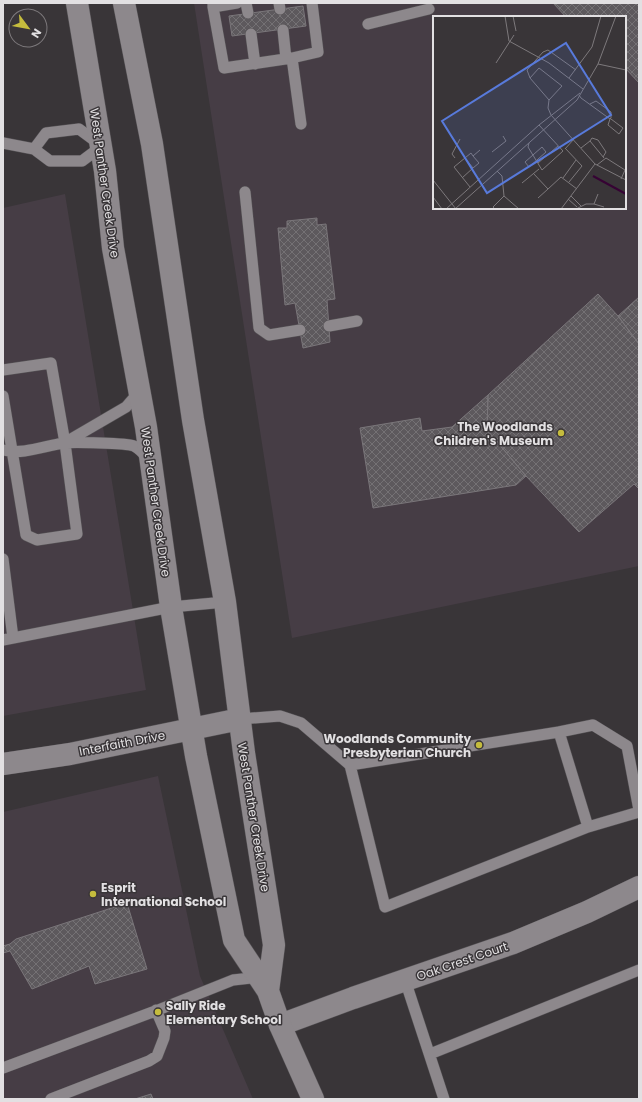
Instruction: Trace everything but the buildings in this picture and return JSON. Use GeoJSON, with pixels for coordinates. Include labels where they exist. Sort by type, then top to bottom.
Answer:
{"type":"FeatureCollection","features":[{"type":"Feature","properties":{"kind":"street","name":"West Panther Creek Drive"},"geometry":{"type":"LineString","coordinates":[[77,3],[102,146],[113,248],[151,463],[171,607],[192,729],[234,940],[266,981],[280,1025],[313,1099]]}},
{"type":"Feature","properties":{"kind":"street","name":"West Panther Creek Drive"},"geometry":{"type":"LineString","coordinates":[[124,3],[152,144],[193,420],[225,602],[240,719],[274,945],[266,981]]}},
{"type":"Feature","properties":{"kind":"street","name":"Interfaith Drive"},"geometry":{"type":"LineString","coordinates":[[3,764],[70,754],[240,719]]}},
{"type":"Feature","properties":{"kind":"street","name":"Oak Crest Court"},"geometry":{"type":"LineString","coordinates":[[280,1025],[404,980],[513,943],[587,912],[639,887]]}},
{"type":"Feature","properties":{"kind":"lane"},"geometry":{"type":"LineString","coordinates":[[237,3],[213,5],[224,68],[255,64],[318,52],[312,3]]}},
{"type":"Feature","properties":{"kind":"lane"},"geometry":{"type":"LineString","coordinates":[[368,24],[431,10]]}},
{"type":"Feature","properties":{"kind":"lane"},"geometry":{"type":"LineString","coordinates":[[283,30],[301,124]]}},
{"type":"Feature","properties":{"kind":"lane"},"geometry":{"type":"LineString","coordinates":[[251,34],[255,64]]}},
{"type":"Feature","properties":{"kind":"lane"},"geometry":{"type":"LineString","coordinates":[[3,143],[34,150],[50,161],[82,161],[102,146],[79,129],[46,133],[34,150]]}},
{"type":"Feature","properties":{"kind":"lane"},"geometry":{"type":"LineString","coordinates":[[245,192],[260,328],[269,335],[300,330]]}},
{"type":"Feature","properties":{"kind":"lane"},"geometry":{"type":"LineString","coordinates":[[328,326],[357,321]]}},
{"type":"Feature","properties":{"kind":"lane"},"geometry":{"type":"LineString","coordinates":[[3,370],[51,363],[65,443],[77,534],[37,540],[26,535],[8,451],[3,396]]}},
{"type":"Feature","properties":{"kind":"lane"},"geometry":{"type":"LineString","coordinates":[[65,443],[126,407],[139,392]]}},
{"type":"Feature","properties":{"kind":"lane"},"geometry":{"type":"LineString","coordinates":[[8,451],[65,443],[133,445],[141,450],[151,463]]}},
{"type":"Feature","properties":{"kind":"lane"},"geometry":{"type":"LineString","coordinates":[[3,559],[8,639],[171,607],[225,602]]}},
{"type":"Feature","properties":{"kind":"lane"},"geometry":{"type":"LineString","coordinates":[[240,719],[280,716],[301,723],[350,765],[385,906],[588,827],[639,811],[627,746],[593,725],[559,732],[350,765]]}},
{"type":"Feature","properties":{"kind":"lane"},"geometry":{"type":"LineString","coordinates":[[559,732],[588,827]]}},
{"type":"Feature","properties":{"kind":"lane"},"geometry":{"type":"LineString","coordinates":[[430,1054],[639,970]]}},
{"type":"Feature","properties":{"kind":"lane"},"geometry":{"type":"LineString","coordinates":[[3,1068],[233,980],[266,981]]}},
{"type":"Feature","properties":{"kind":"lane"},"geometry":{"type":"LineString","coordinates":[[404,980],[444,1099]]}},
{"type":"Feature","properties":{"kind":"lane"},"geometry":{"type":"LineString","coordinates":[[51,1099],[149,1061],[157,1056],[165,1031],[156,1010]]}},
{"type":"Feature","properties":{"kind":"shaded area"},"geometry":{"type":"Polygon","coordinates":[[[194,3],[639,3],[639,566],[292,638],[194,3]]]}},
{"type":"Feature","properties":{"kind":"shaded area"},"geometry":{"type":"Polygon","coordinates":[[[65,194],[146,690],[3,716],[3,208],[65,194]]]}},
{"type":"Feature","properties":{"kind":"shaded area","name":"Esprit International School"},"geometry":{"type":"Polygon","coordinates":[[[158,776],[200,976],[253,1099],[3,1099],[3,812],[158,776]]]}},
{"type":"Feature","properties":{"kind":"place","name":"The Woodlands Children's Museum"},"geometry":{"type":"Point","coordinates":[561,433]}},
{"type":"Feature","properties":{"kind":"place","name":"Woodlands Community Presbyterian Church"},"geometry":{"type":"Point","coordinates":[479,745]}},
{"type":"Feature","properties":{"kind":"place","name":"Esprit International School"},"geometry":{"type":"Point","coordinates":[93,894]}},
{"type":"Feature","properties":{"kind":"place","name":"Sally Ride Elementary School"},"geometry":{"type":"Point","coordinates":[158,1012]}}]}
